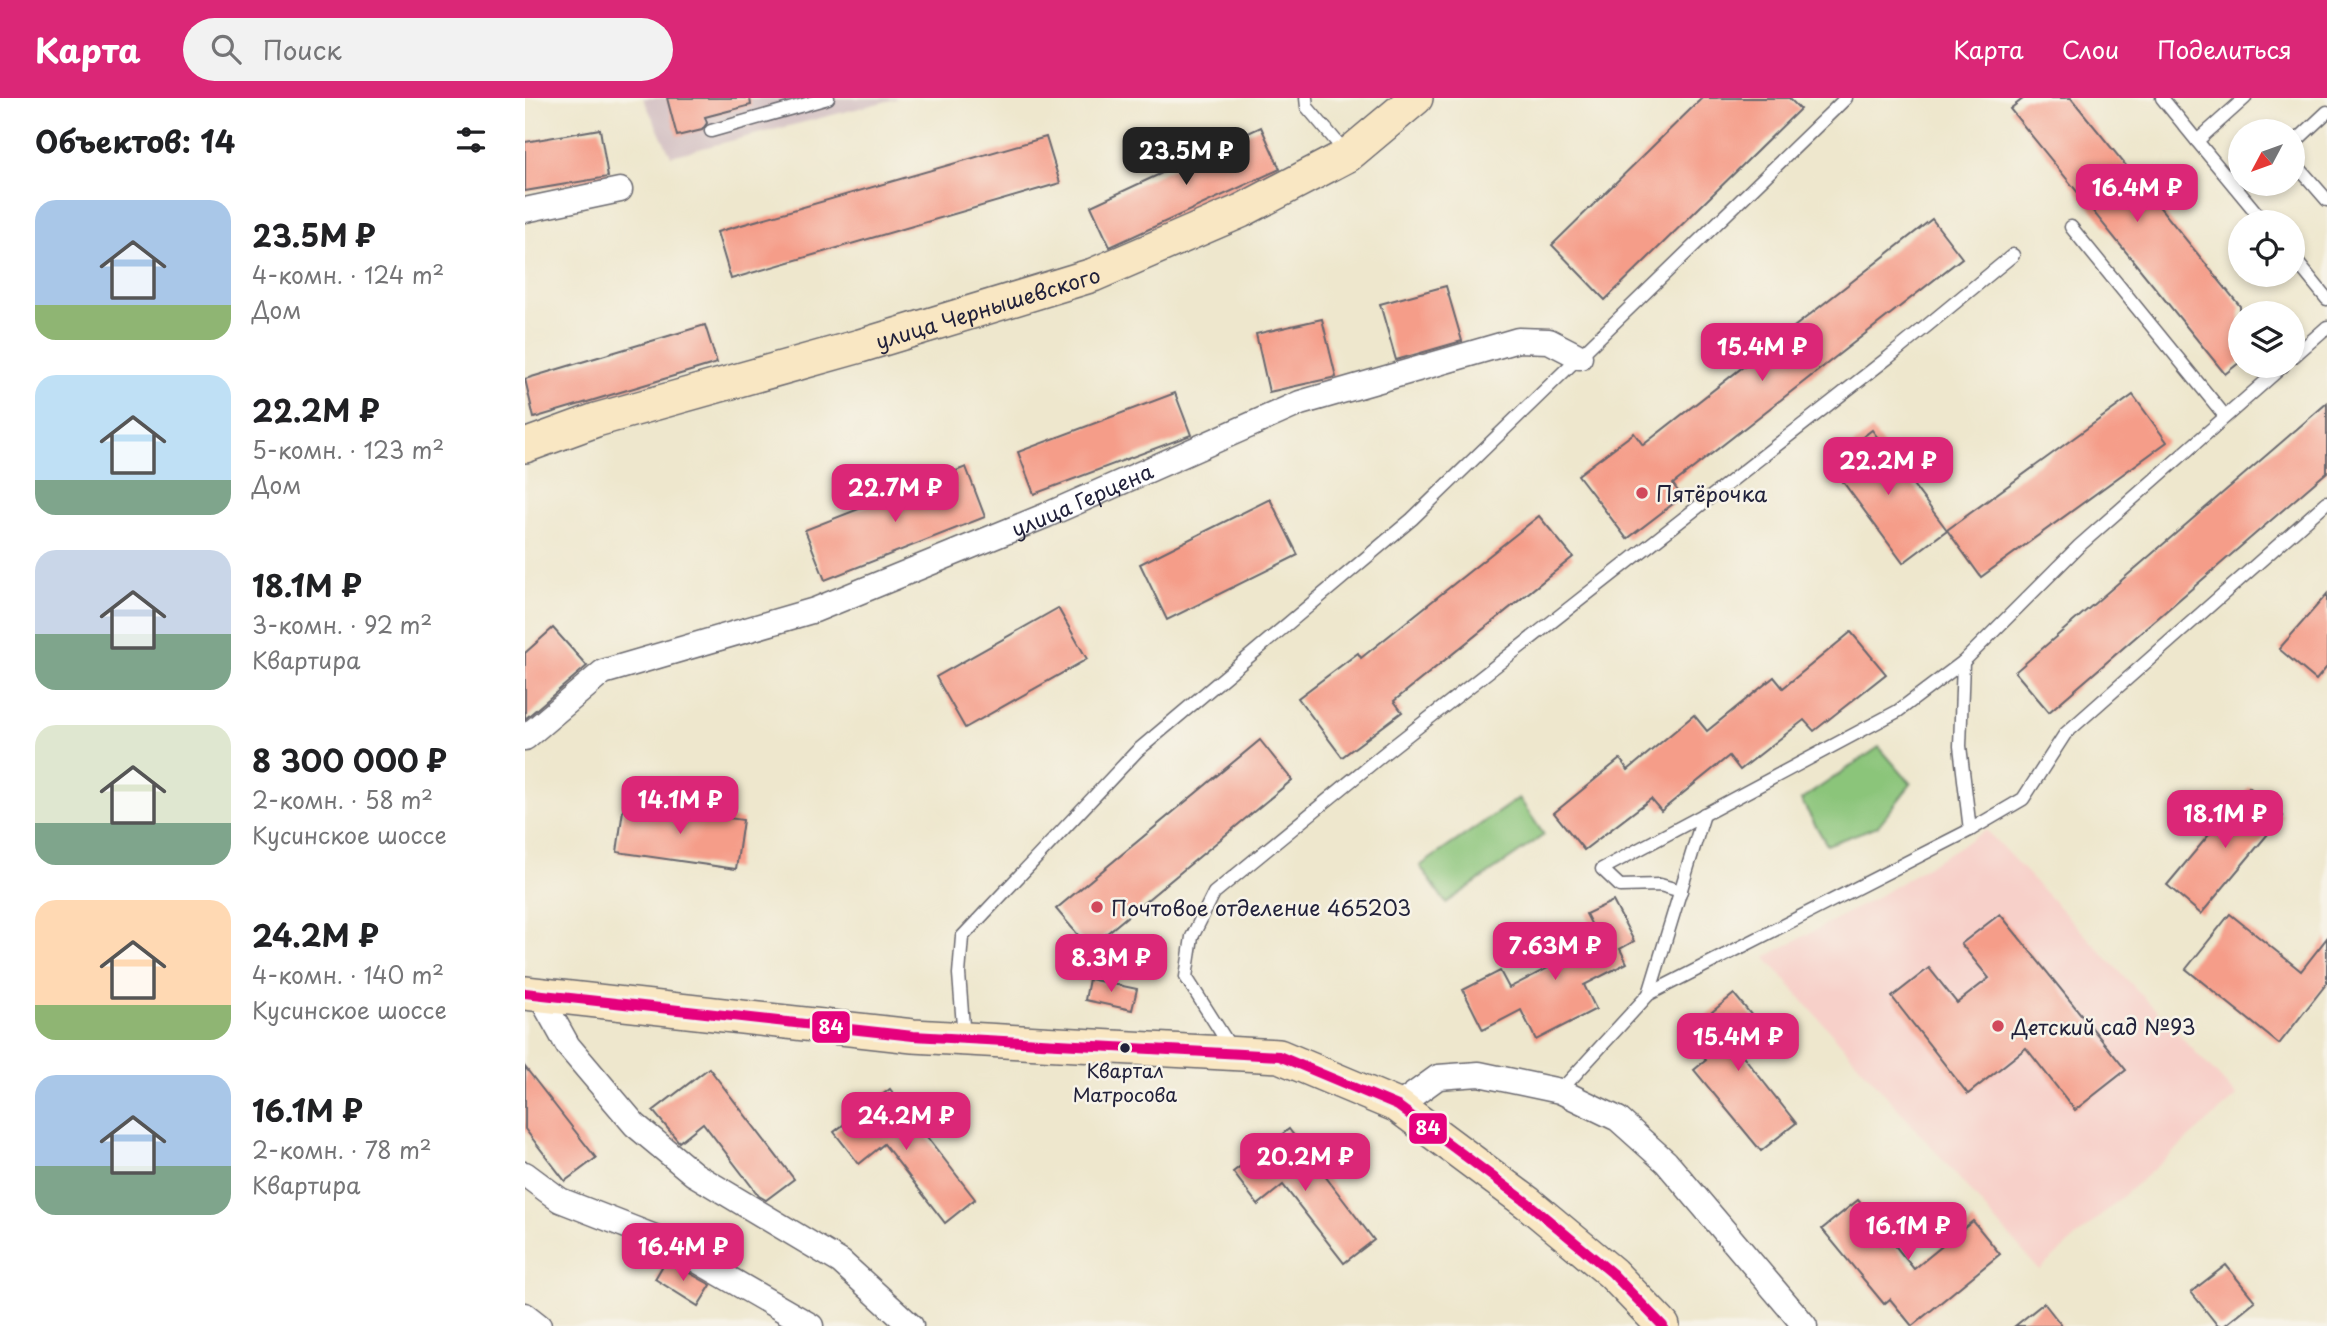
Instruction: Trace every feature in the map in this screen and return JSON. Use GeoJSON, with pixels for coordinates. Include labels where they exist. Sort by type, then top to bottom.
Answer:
{"type":"FeatureCollection","features":[{"type":"Feature","properties":{"kind":"main road","name":"улица Чернышевского"},"geometry":{"type":"LineString","coordinates":[[525,446],[596,420],[860,346],[1094,275],[1241,211],[1348,155],[1416,98]]}},
{"type":"Feature","properties":{"kind":"main road"},"geometry":{"type":"LineString","coordinates":[[532,993],[964,1039],[1279,1056],[1398,1105],[1538,1211],[1612,1273],[1663,1326]]}},
{"type":"Feature","properties":{"kind":"street"},"geometry":{"type":"LineString","coordinates":[[525,210],[620,190]]}},
{"type":"Feature","properties":{"kind":"street","name":"улица Герцена"},"geometry":{"type":"LineString","coordinates":[[525,738],[603,672],[815,610],[1047,515],[1300,403],[1518,340],[1549,341],[1580,357]]}},
{"type":"Feature","properties":{"kind":"street"},"geometry":{"type":"LineString","coordinates":[[532,993],[568,1046],[635,1125],[694,1174],[841,1262],[911,1326]]}},
{"type":"Feature","properties":{"kind":"street"},"geometry":{"type":"LineString","coordinates":[[1398,1105],[1438,1077],[1479,1074],[1560,1091],[1618,1119],[1666,1162],[1805,1326]]}},
{"type":"Feature","properties":{"kind":"street"},"geometry":{"type":"LineString","coordinates":[[525,1174],[560,1200],[660,1239],[811,1326]]}},
{"type":"Feature","properties":{"kind":"street"},"geometry":{"type":"LineString","coordinates":[[525,1315],[539,1326]]}},
{"type":"Feature","properties":{"kind":"lane"},"geometry":{"type":"LineString","coordinates":[[711,131],[828,98]]}},
{"type":"Feature","properties":{"kind":"lane"},"geometry":{"type":"LineString","coordinates":[[1306,98],[1307,107],[1348,155]]}},
{"type":"Feature","properties":{"kind":"lane"},"geometry":{"type":"LineString","coordinates":[[964,1039],[959,974],[963,937],[1137,751],[1412,519],[1846,98]]}},
{"type":"Feature","properties":{"kind":"lane"},"geometry":{"type":"LineString","coordinates":[[2162,98],[2254,210]]}},
{"type":"Feature","properties":{"kind":"lane"},"geometry":{"type":"LineString","coordinates":[[2197,141],[2245,98]]}},
{"type":"Feature","properties":{"kind":"lane"},"geometry":{"type":"LineString","coordinates":[[2305,133],[2327,112]]}},
{"type":"Feature","properties":{"kind":"lane"},"geometry":{"type":"LineString","coordinates":[[2305,175],[2327,200]]}},
{"type":"Feature","properties":{"kind":"lane"},"geometry":{"type":"LineString","coordinates":[[2071,227],[2225,416]]}},
{"type":"Feature","properties":{"kind":"lane"},"geometry":{"type":"LineString","coordinates":[[1235,1054],[1208,1016],[1187,977],[1192,937],[1214,893],[1386,751],[1889,357],[2013,255]]}},
{"type":"Feature","properties":{"kind":"lane"},"geometry":{"type":"LineString","coordinates":[[2305,272],[2327,299]]}},
{"type":"Feature","properties":{"kind":"lane"},"geometry":{"type":"LineString","coordinates":[[2305,346],[2327,327]]}},
{"type":"Feature","properties":{"kind":"lane"},"geometry":{"type":"LineString","coordinates":[[1681,891],[1660,885],[1620,886],[1602,869],[1898,711],[1963,662],[2079,546],[2269,378]]}},
{"type":"Feature","properties":{"kind":"lane"},"geometry":{"type":"LineString","coordinates":[[1560,1091],[1649,994],[1970,830],[2023,799],[2066,734],[2327,502]]}},
{"type":"Feature","properties":{"kind":"lane"},"geometry":{"type":"LineString","coordinates":[[1963,662],[1960,746],[1970,830]]}},
{"type":"Feature","properties":{"kind":"lane"},"geometry":{"type":"LineString","coordinates":[[1649,994],[1704,814]]}},
{"type":"Feature","properties":{"kind":"shaded area"},"geometry":{"type":"Polygon","coordinates":[[[643,98],[899,98],[671,156],[643,98]]]}},
{"type":"Feature","properties":{"kind":"shaded area","name":"Детский сад №93"},"geometry":{"type":"Polygon","coordinates":[[[1986,830],[2237,1096],[2039,1270],[1765,957],[1879,896],[1986,830]]]}},
{"type":"Feature","properties":{"kind":"green space"},"geometry":{"type":"Polygon","coordinates":[[[1879,747],[1911,784],[1878,826],[1827,845],[1801,800],[1879,747]]]}},
{"type":"Feature","properties":{"kind":"green space"},"geometry":{"type":"Polygon","coordinates":[[[1519,798],[1544,835],[1446,903],[1420,866],[1519,798]]]}},
{"type":"Feature","properties":{"kind":"building"},"geometry":{"type":"Polygon","coordinates":[[[667,98],[750,98],[751,105],[705,117],[707,123],[702,130],[677,136],[667,98]]]}},
{"type":"Feature","properties":{"kind":"building"},"geometry":{"type":"Polygon","coordinates":[[[1702,98],[1789,98],[1800,109],[1605,300],[1552,245],[1702,98]]]}},
{"type":"Feature","properties":{"kind":"building"},"geometry":{"type":"Polygon","coordinates":[[[2024,98],[2071,98],[2236,301],[2228,301],[2228,372],[2225,374],[2010,109],[2024,98]]]}},
{"type":"Feature","properties":{"kind":"building"},"geometry":{"type":"Polygon","coordinates":[[[1261,127],[1280,169],[1110,247],[1091,206],[1261,127]]]}},
{"type":"Feature","properties":{"kind":"building"},"geometry":{"type":"Polygon","coordinates":[[[600,129],[608,177],[525,191],[525,142],[600,129]]]}},
{"type":"Feature","properties":{"kind":"building"},"geometry":{"type":"Polygon","coordinates":[[[1046,137],[1060,183],[731,279],[717,232],[1046,137]]]}},
{"type":"Feature","properties":{"kind":"building"},"geometry":{"type":"Polygon","coordinates":[[[1932,219],[1962,258],[1673,484],[1682,497],[1627,539],[1578,475],[1634,433],[1643,445],[1932,219]]]}},
{"type":"Feature","properties":{"kind":"building"},"geometry":{"type":"Polygon","coordinates":[[[1446,286],[1462,341],[1396,360],[1380,304],[1446,286]]]}},
{"type":"Feature","properties":{"kind":"building"},"geometry":{"type":"Polygon","coordinates":[[[1322,319],[1336,377],[1269,392],[1256,334],[1322,319]]]}},
{"type":"Feature","properties":{"kind":"building"},"geometry":{"type":"Polygon","coordinates":[[[705,325],[717,363],[534,418],[525,379],[705,325]]]}},
{"type":"Feature","properties":{"kind":"building"},"geometry":{"type":"Polygon","coordinates":[[[1175,393],[1191,435],[1034,494],[1018,452],[1175,393]]]}},
{"type":"Feature","properties":{"kind":"building"},"geometry":{"type":"Polygon","coordinates":[[[2133,395],[2167,442],[1981,577],[1947,530],[2133,395]]]}},
{"type":"Feature","properties":{"kind":"building"},"geometry":{"type":"Polygon","coordinates":[[[2327,403],[2327,472],[2049,712],[2015,672],[2327,403]]]}},
{"type":"Feature","properties":{"kind":"building"},"geometry":{"type":"Polygon","coordinates":[[[1872,430],[1947,530],[1903,563],[1829,463],[1872,430]]]}},
{"type":"Feature","properties":{"kind":"building"},"geometry":{"type":"Polygon","coordinates":[[[966,467],[985,517],[825,580],[805,530],[966,467]]]}},
{"type":"Feature","properties":{"kind":"building"},"geometry":{"type":"Polygon","coordinates":[[[1270,499],[1298,555],[1167,620],[1140,564],[1270,499]]]}},
{"type":"Feature","properties":{"kind":"building"},"geometry":{"type":"Polygon","coordinates":[[[1539,516],[1573,557],[1394,701],[1402,712],[1342,757],[1298,698],[1358,653],[1361,658],[1539,516]]]}},
{"type":"Feature","properties":{"kind":"building"},"geometry":{"type":"Polygon","coordinates":[[[2327,594],[2327,667],[2316,680],[2279,649],[2327,594]]]}},
{"type":"Feature","properties":{"kind":"building"},"geometry":{"type":"Polygon","coordinates":[[[1058,608],[1087,659],[965,728],[936,677],[1058,608]]]}},
{"type":"Feature","properties":{"kind":"building"},"geometry":{"type":"Polygon","coordinates":[[[553,628],[587,666],[525,719],[525,653],[553,628]]]}},
{"type":"Feature","properties":{"kind":"building"},"geometry":{"type":"Polygon","coordinates":[[[1851,632],[1886,674],[1814,731],[1804,720],[1740,770],[1729,756],[1661,811],[1651,799],[1584,850],[1554,813],[1620,759],[1628,770],[1694,715],[1707,731],[1774,677],[1783,688],[1851,632]]]}},
{"type":"Feature","properties":{"kind":"building"},"geometry":{"type":"Polygon","coordinates":[[[1260,740],[1292,780],[1089,948],[1056,909],[1260,740]]]}},
{"type":"Feature","properties":{"kind":"building"},"geometry":{"type":"Polygon","coordinates":[[[2249,787],[2283,816],[2201,914],[2167,885],[2249,787]]]}},
{"type":"Feature","properties":{"kind":"building"},"geometry":{"type":"Polygon","coordinates":[[[624,803],[743,820],[736,869],[617,852],[624,803]]]}},
{"type":"Feature","properties":{"kind":"building"},"geometry":{"type":"Polygon","coordinates":[[[1613,901],[1634,941],[1620,949],[1627,963],[1584,985],[1596,1009],[1536,1040],[1521,1010],[1483,1030],[1463,990],[1500,971],[1509,988],[1600,941],[1586,914],[1613,901]]]}},
{"type":"Feature","properties":{"kind":"building"},"geometry":{"type":"Polygon","coordinates":[[[2000,914],[2126,1070],[2075,1110],[2026,1048],[1968,1094],[1892,997],[1929,968],[1957,1003],[1989,978],[1961,944],[2000,914]]]}},
{"type":"Feature","properties":{"kind":"building"},"geometry":{"type":"Polygon","coordinates":[[[2230,914],[2301,971],[2327,938],[2327,983],[2279,1044],[2186,969],[2230,914]]]}},
{"type":"Feature","properties":{"kind":"building"},"geometry":{"type":"Polygon","coordinates":[[[1089,979],[1137,989],[1132,1010],[1085,1000],[1089,979]]]}},
{"type":"Feature","properties":{"kind":"building"},"geometry":{"type":"Polygon","coordinates":[[[1734,994],[1762,1028],[1737,1048],[1796,1123],[1761,1151],[1694,1070],[1706,1060],[1685,1034],[1734,994]]]}},
{"type":"Feature","properties":{"kind":"building"},"geometry":{"type":"Polygon","coordinates":[[[525,1067],[596,1158],[565,1181],[525,1129],[525,1067]]]}},
{"type":"Feature","properties":{"kind":"building"},"geometry":{"type":"Polygon","coordinates":[[[709,1068],[794,1179],[766,1200],[759,1196],[703,1123],[679,1142],[653,1111],[709,1068]]]}},
{"type":"Feature","properties":{"kind":"building"},"geometry":{"type":"Polygon","coordinates":[[[890,1089],[975,1199],[945,1223],[884,1144],[859,1164],[834,1132],[890,1089]]]}},
{"type":"Feature","properties":{"kind":"building"},"geometry":{"type":"Polygon","coordinates":[[[1289,1129],[1374,1240],[1344,1263],[1283,1185],[1258,1205],[1233,1172],[1289,1129]]]}},
{"type":"Feature","properties":{"kind":"building"},"geometry":{"type":"Polygon","coordinates":[[[1858,1200],[1914,1269],[1973,1221],[2000,1254],[1912,1326],[1890,1299],[1884,1304],[1822,1229],[1858,1200]]]}},
{"type":"Feature","properties":{"kind":"building"},"geometry":{"type":"Polygon","coordinates":[[[666,1260],[711,1285],[698,1306],[655,1279],[666,1260]]]}},
{"type":"Feature","properties":{"kind":"building"},"geometry":{"type":"Polygon","coordinates":[[[2226,1265],[2255,1301],[2224,1326],[2218,1326],[2191,1292],[2226,1265]]]}},
{"type":"Feature","properties":{"kind":"building"},"geometry":{"type":"Polygon","coordinates":[[[2044,1303],[2062,1326],[2015,1326],[2044,1303]]]}},
{"type":"Feature","properties":{"kind":"transit line","name":"84"},"geometry":{"type":"LineString","coordinates":[[525,993],[913,1036],[1279,1056],[1398,1106],[1528,1203],[1612,1273],[1663,1326]]}},
{"type":"Feature","properties":{"kind":"place","name":"Пятёрочка"},"geometry":{"type":"Point","coordinates":[1642,493]}},
{"type":"Feature","properties":{"kind":"place","name":"Почтовое отделение 465203"},"geometry":{"type":"Point","coordinates":[1097,907]}},
{"type":"Feature","properties":{"kind":"place","name":"Детский сад №93"},"geometry":{"type":"Point","coordinates":[1998,1026]}},
{"type":"Feature","properties":{"kind":"place","name":"Квартал Матросова"},"geometry":{"type":"Point","coordinates":[1125,1048]}}]}
